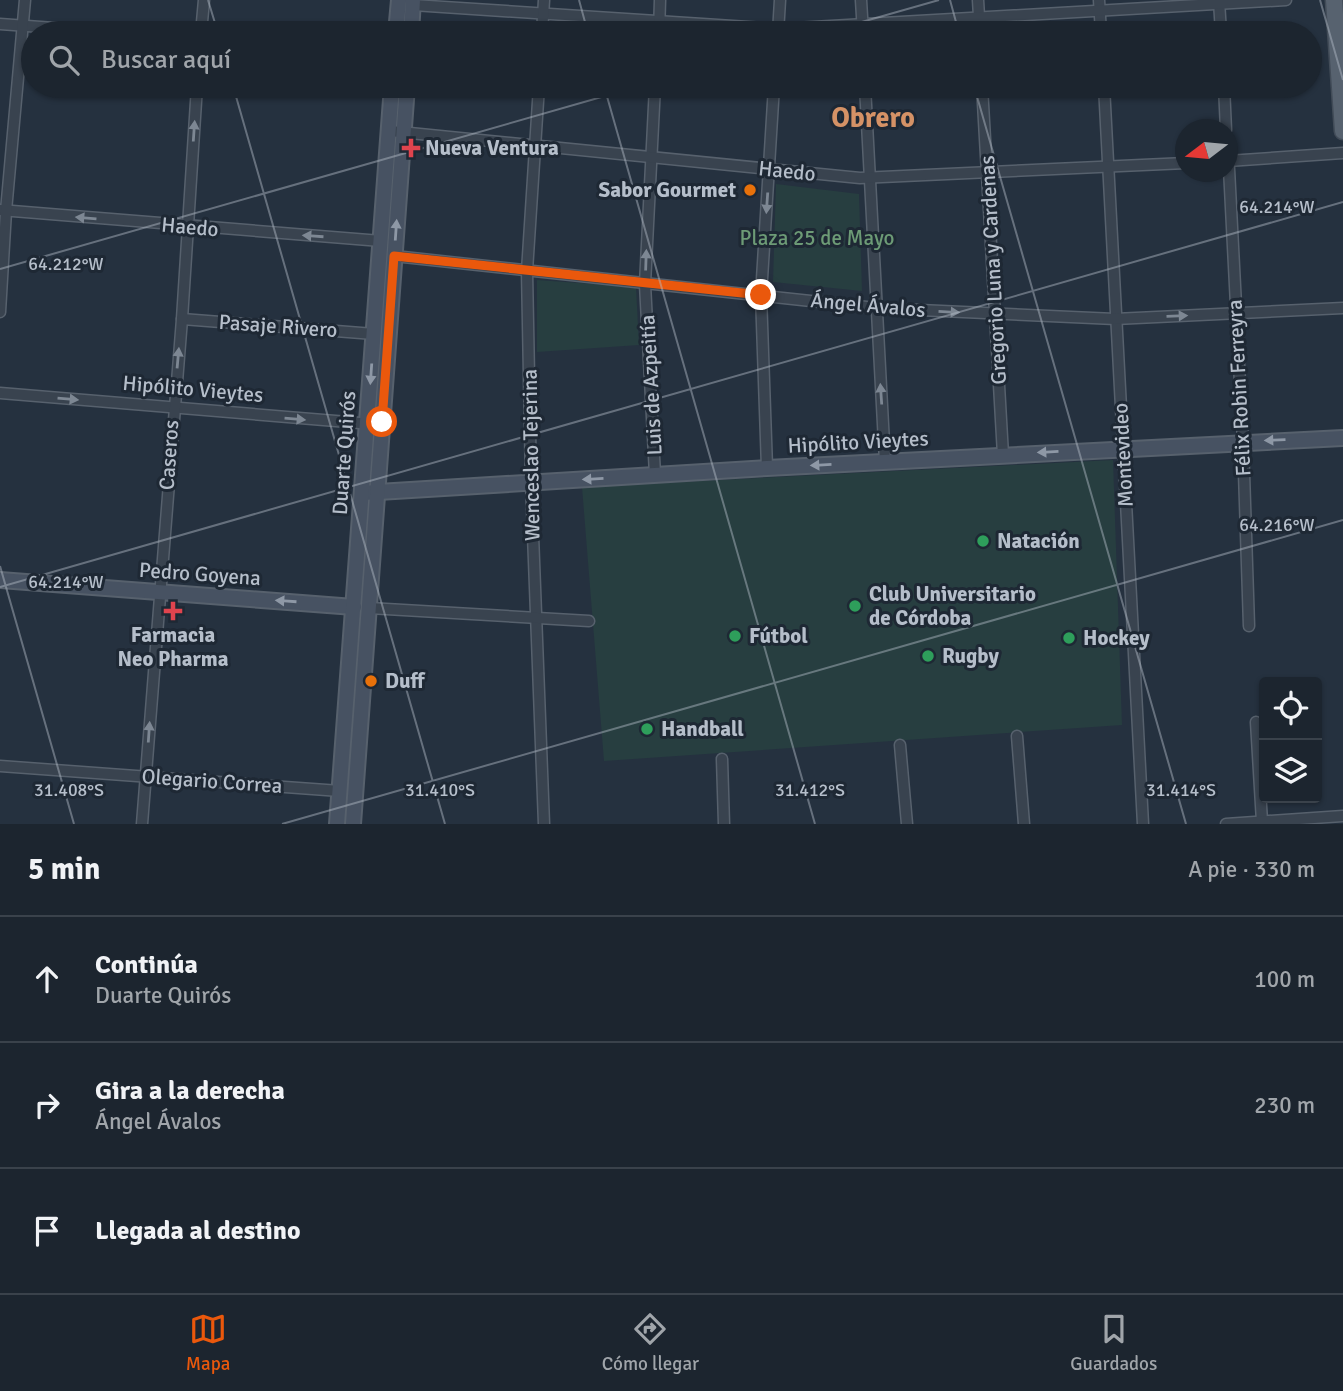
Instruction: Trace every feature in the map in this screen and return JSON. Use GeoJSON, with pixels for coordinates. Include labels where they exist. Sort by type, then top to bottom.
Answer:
{"type":"FeatureCollection","features":[{"type":"Feature","properties":{"kind":"main road"},"geometry":{"type":"LineString","coordinates":[[1334,0],[1343,131]]}},
{"type":"Feature","properties":{"kind":"main road"},"geometry":{"type":"LineString","coordinates":[[401,21],[408,2]]}},
{"type":"Feature","properties":{"kind":"main road"},"geometry":{"type":"LineString","coordinates":[[408,2],[410,21]]}},
{"type":"Feature","properties":{"kind":"main road","name":"Duarte Quirós"},"geometry":{"type":"LineString","coordinates":[[353,824],[361,607],[369,493],[374,424],[394,256],[396,131],[393,98]]}},
{"type":"Feature","properties":{"kind":"main road","name":"Duarte Quirós"},"geometry":{"type":"LineString","coordinates":[[374,424],[374,334],[381,241],[396,131],[404,98]]}},
{"type":"Feature","properties":{"kind":"main road","name":"Hipólito Vieytes"},"geometry":{"type":"LineString","coordinates":[[369,493],[767,468],[1343,438]]}},
{"type":"Feature","properties":{"kind":"main road","name":"Pedro Goyena"},"geometry":{"type":"LineString","coordinates":[[0,580],[361,607]]}},
{"type":"Feature","properties":{"kind":"main road","name":"Duarte Quirós"},"geometry":{"type":"LineString","coordinates":[[337,824],[361,607]]}},
{"type":"Feature","properties":{"kind":"street"},"geometry":{"type":"LineString","coordinates":[[24,21],[25,0]]}},
{"type":"Feature","properties":{"kind":"street"},"geometry":{"type":"LineString","coordinates":[[202,21],[204,0]]}},
{"type":"Feature","properties":{"kind":"street"},"geometry":{"type":"LineString","coordinates":[[543,21],[544,0]]}},
{"type":"Feature","properties":{"kind":"street"},"geometry":{"type":"LineString","coordinates":[[408,2],[659,21],[660,0]]}},
{"type":"Feature","properties":{"kind":"street"},"geometry":{"type":"LineString","coordinates":[[779,21],[780,0]]}},
{"type":"Feature","properties":{"kind":"street"},"geometry":{"type":"LineString","coordinates":[[861,0],[862,21]]}},
{"type":"Feature","properties":{"kind":"street"},"geometry":{"type":"LineString","coordinates":[[978,0],[979,19]]}},
{"type":"Feature","properties":{"kind":"street"},"geometry":{"type":"LineString","coordinates":[[1099,0],[1100,21]]}},
{"type":"Feature","properties":{"kind":"street"},"geometry":{"type":"LineString","coordinates":[[956,21],[1219,2],[1286,0]]}},
{"type":"Feature","properties":{"kind":"street"},"geometry":{"type":"LineString","coordinates":[[1219,2],[1220,21]]}},
{"type":"Feature","properties":{"kind":"street"},"geometry":{"type":"LineString","coordinates":[[0,24],[21,26]]}},
{"type":"Feature","properties":{"kind":"street"},"geometry":{"type":"LineString","coordinates":[[0,312],[3,211],[21,52]]}},
{"type":"Feature","properties":{"kind":"street","name":"Caseros"},"geometry":{"type":"LineString","coordinates":[[142,824],[196,98]]}},
{"type":"Feature","properties":{"kind":"street","name":"Wenceslao Tejerina"},"geometry":{"type":"LineString","coordinates":[[538,98],[527,271],[531,482],[544,824]]}},
{"type":"Feature","properties":{"kind":"street","name":"Luis de Azpeitía"},"geometry":{"type":"LineString","coordinates":[[654,98],[645,284],[655,475]]}},
{"type":"Feature","properties":{"kind":"street"},"geometry":{"type":"LineString","coordinates":[[767,468],[761,295],[773,98]]}},
{"type":"Feature","properties":{"kind":"street"},"geometry":{"type":"LineString","coordinates":[[866,98],[885,463]]}},
{"type":"Feature","properties":{"kind":"street","name":"Gregorio Luna y Cardenas"},"geometry":{"type":"LineString","coordinates":[[983,98],[1003,455]]}},
{"type":"Feature","properties":{"kind":"street","name":"Montevideo"},"geometry":{"type":"LineString","coordinates":[[1105,98],[1143,824]]}},
{"type":"Feature","properties":{"kind":"street"},"geometry":{"type":"LineString","coordinates":[[1225,98],[1226,119]]}},
{"type":"Feature","properties":{"kind":"street","name":"Haedo"},"geometry":{"type":"LineString","coordinates":[[396,131],[870,178],[1175,163]]}},
{"type":"Feature","properties":{"kind":"street"},"geometry":{"type":"LineString","coordinates":[[1238,160],[1343,153]]}},
{"type":"Feature","properties":{"kind":"street","name":"Félix Robin Ferreyra"},"geometry":{"type":"LineString","coordinates":[[1229,182],[1243,442],[1249,626]]}},
{"type":"Feature","properties":{"kind":"street","name":"Haedo"},"geometry":{"type":"LineString","coordinates":[[3,211],[381,241]]}},
{"type":"Feature","properties":{"kind":"street","name":"Ángel Ávalos"},"geometry":{"type":"LineString","coordinates":[[394,256],[876,308],[1115,319],[1343,308]]}},
{"type":"Feature","properties":{"kind":"street","name":"Pasaje Rivero"},"geometry":{"type":"LineString","coordinates":[[181,318],[374,334]]}},
{"type":"Feature","properties":{"kind":"street","name":"Hipólito Vieytes"},"geometry":{"type":"LineString","coordinates":[[0,393],[374,424]]}},
{"type":"Feature","properties":{"kind":"street","name":"Pedro Goyena"},"geometry":{"type":"LineString","coordinates":[[361,607],[589,621]]}},
{"type":"Feature","properties":{"kind":"street"},"geometry":{"type":"LineString","coordinates":[[1256,722],[1262,822]]}},
{"type":"Feature","properties":{"kind":"street"},"geometry":{"type":"LineString","coordinates":[[1017,736],[1024,824]]}},
{"type":"Feature","properties":{"kind":"street"},"geometry":{"type":"LineString","coordinates":[[900,746],[906,824]]}},
{"type":"Feature","properties":{"kind":"street"},"geometry":{"type":"LineString","coordinates":[[722,759],[724,824]]}},
{"type":"Feature","properties":{"kind":"street","name":"Olegario Correa"},"geometry":{"type":"LineString","coordinates":[[0,766],[340,791]]}},
{"type":"Feature","properties":{"kind":"street"},"geometry":{"type":"LineString","coordinates":[[1226,824],[1343,816]]}},
{"type":"Feature","properties":{"kind":"green space","name":"Plaza 25 de Mayo"},"geometry":{"type":"Polygon","coordinates":[[[776,184],[859,194],[862,291],[773,282],[776,184]]]}},
{"type":"Feature","properties":{"kind":"green space"},"geometry":{"type":"Polygon","coordinates":[[[537,280],[636,287],[639,345],[537,352],[537,280]]]}},
{"type":"Feature","properties":{"kind":"green space","name":"Club Universitario de Córdoba"},"geometry":{"type":"Polygon","coordinates":[[[1113,460],[1122,725],[604,761],[582,487],[1113,460]]]}},
{"type":"Feature","properties":{"kind":"place","name":"Nueva Ventura"},"geometry":{"type":"Point","coordinates":[411,148]}},
{"type":"Feature","properties":{"kind":"place","name":"Sabor Gourmet"},"geometry":{"type":"Point","coordinates":[750,190]}},
{"type":"Feature","properties":{"kind":"place","name":"Natación"},"geometry":{"type":"Point","coordinates":[983,541]}},
{"type":"Feature","properties":{"kind":"place","name":"Club Universitario de Córdoba"},"geometry":{"type":"Point","coordinates":[855,606]}},
{"type":"Feature","properties":{"kind":"place","name":"Farmacia Neo Pharma"},"geometry":{"type":"Point","coordinates":[173,611]}},
{"type":"Feature","properties":{"kind":"place","name":"Fútbol"},"geometry":{"type":"Point","coordinates":[735,636]}},
{"type":"Feature","properties":{"kind":"place","name":"Hockey"},"geometry":{"type":"Point","coordinates":[1069,638]}},
{"type":"Feature","properties":{"kind":"place","name":"Rugby"},"geometry":{"type":"Point","coordinates":[928,656]}},
{"type":"Feature","properties":{"kind":"place","name":"Duff"},"geometry":{"type":"Point","coordinates":[371,681]}},
{"type":"Feature","properties":{"kind":"place","name":"Handball"},"geometry":{"type":"Point","coordinates":[647,729]}},
{"type":"Feature","properties":{"kind":"district","name":"Obrero"},"geometry":{"type":"Point","coordinates":[873,118]}},
{"type":"Feature","properties":{"kind":"route"},"geometry":{"type":"LineString","coordinates":[[382,422],[394,256],[761,295]]}}]}
